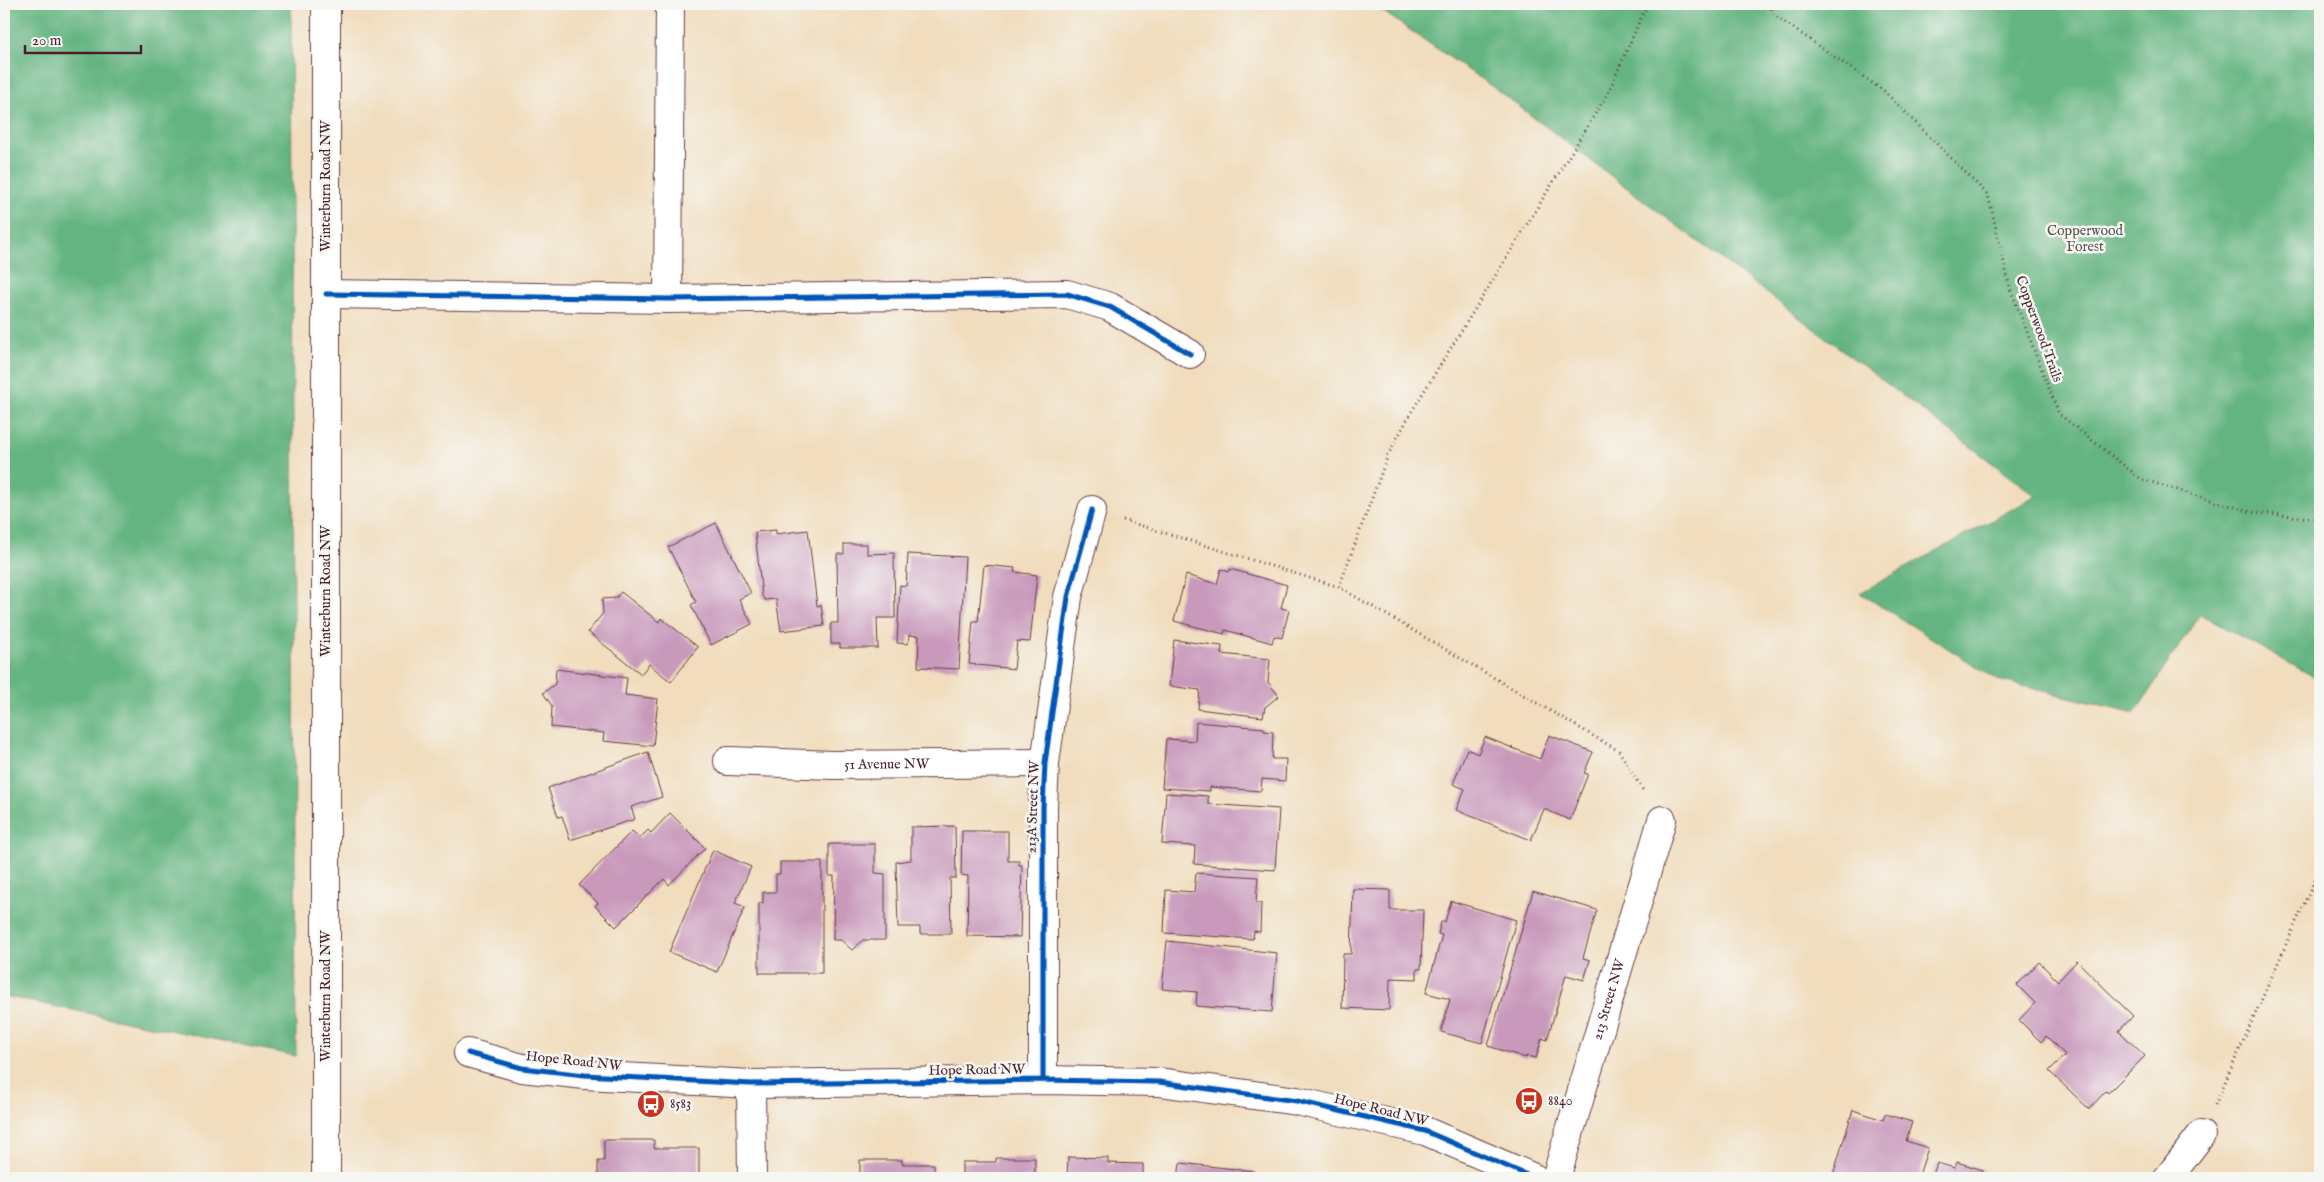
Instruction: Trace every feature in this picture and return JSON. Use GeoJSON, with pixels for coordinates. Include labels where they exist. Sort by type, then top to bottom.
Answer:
{"type":"FeatureCollection","features":[{"type":"Feature","properties":{"kind":"street","name":"Winterburn Road NW"},"geometry":{"type":"LineString","coordinates":[[326,4],[326,1178]]}},
{"type":"Feature","properties":{"kind":"street"},"geometry":{"type":"LineString","coordinates":[[668,299],[670,4]]}},
{"type":"Feature","properties":{"kind":"street"},"geometry":{"type":"LineString","coordinates":[[326,294],[668,299],[1067,294],[1110,307],[1190,354]]}},
{"type":"Feature","properties":{"kind":"street","name":"213A Street NW"},"geometry":{"type":"LineString","coordinates":[[1042,1080],[1042,807],[1045,763],[1068,597],[1092,510]]}},
{"type":"Feature","properties":{"kind":"street","name":"51 Avenue NW"},"geometry":{"type":"LineString","coordinates":[[728,761],[833,765],[1045,763]]}},
{"type":"Feature","properties":{"kind":"street","name":"213 Street NW"},"geometry":{"type":"LineString","coordinates":[[1556,1178],[1662,820]]}},
{"type":"Feature","properties":{"kind":"street","name":"Hope Road NW"},"geometry":{"type":"LineString","coordinates":[[468,1053],[522,1068],[585,1075],[751,1084],[1042,1080],[1158,1082],[1297,1101],[1426,1131],[1534,1178]]}},
{"type":"Feature","properties":{"kind":"street"},"geometry":{"type":"LineString","coordinates":[[751,1084],[752,1178]]}},
{"type":"Feature","properties":{"kind":"street"},"geometry":{"type":"LineString","coordinates":[[2168,1178],[2201,1135]]}},
{"type":"Feature","properties":{"kind":"path"},"geometry":{"type":"LineString","coordinates":[[1339,587],[1388,454],[1412,411],[1608,93],[1647,4]]}},
{"type":"Feature","properties":{"kind":"path"},"geometry":{"type":"LineString","coordinates":[[1092,510],[1339,587],[1618,751],[1662,820]]}},
{"type":"Feature","properties":{"kind":"path"},"geometry":{"type":"LineString","coordinates":[[2201,1135],[2320,868]]}},
{"type":"Feature","properties":{"kind":"green space"},"geometry":{"type":"Polygon","coordinates":[[[4,4],[291,4],[296,1056],[4,996],[4,4]]]}},
{"type":"Feature","properties":{"kind":"green space","name":"Copperwood Forest"},"geometry":{"type":"Polygon","coordinates":[[[1372,4],[2320,4],[2320,680],[2200,614],[2135,713],[1998,680],[1860,593],[2036,496],[1497,90],[1372,4]]]}},
{"type":"Feature","properties":{"kind":"building"},"geometry":{"type":"Polygon","coordinates":[[[716,523],[751,593],[739,599],[752,624],[711,645],[691,605],[696,602],[668,547],[716,523]]]}},
{"type":"Feature","properties":{"kind":"building"},"geometry":{"type":"Polygon","coordinates":[[[776,530],[776,534],[808,530],[817,606],[821,605],[824,626],[781,631],[776,599],[765,600],[762,596],[755,532],[776,530]]]}},
{"type":"Feature","properties":{"kind":"building"},"geometry":{"type":"Polygon","coordinates":[[[844,544],[867,544],[867,554],[894,553],[895,618],[877,618],[878,648],[840,648],[840,644],[831,644],[831,623],[838,623],[837,554],[844,554],[844,544]]]}},
{"type":"Feature","properties":{"kind":"building"},"geometry":{"type":"Polygon","coordinates":[[[908,554],[965,557],[959,669],[918,667],[919,636],[909,635],[908,644],[897,643],[900,585],[906,586],[908,554]]]}},
{"type":"Feature","properties":{"kind":"building"},"geometry":{"type":"Polygon","coordinates":[[[984,565],[1015,568],[1014,572],[1037,575],[1030,642],[1017,641],[1014,669],[969,664],[973,621],[978,621],[984,565]]]}},
{"type":"Feature","properties":{"kind":"building"},"geometry":{"type":"Polygon","coordinates":[[[1221,569],[1229,572],[1230,569],[1287,585],[1281,608],[1289,610],[1282,638],[1274,636],[1272,643],[1225,630],[1224,634],[1174,621],[1186,575],[1217,584],[1221,569]]]}},
{"type":"Feature","properties":{"kind":"building"},"geometry":{"type":"Polygon","coordinates":[[[621,592],[659,622],[661,618],[698,647],[671,682],[649,664],[641,674],[588,632],[603,613],[602,599],[616,598],[621,592]]]}},
{"type":"Feature","properties":{"kind":"building"},"geometry":{"type":"Polygon","coordinates":[[[1174,640],[1222,646],[1221,654],[1270,659],[1268,682],[1279,696],[1265,707],[1263,717],[1198,709],[1200,690],[1169,686],[1174,640]]]}},
{"type":"Feature","properties":{"kind":"building"},"geometry":{"type":"Polygon","coordinates":[[[556,669],[627,678],[625,695],[658,699],[653,746],[603,741],[604,733],[551,727],[552,706],[543,693],[555,684],[556,669]]]}},
{"type":"Feature","properties":{"kind":"building"},"geometry":{"type":"Polygon","coordinates":[[[1196,722],[1264,728],[1264,731],[1273,732],[1272,759],[1286,759],[1285,781],[1262,779],[1261,791],[1210,787],[1210,791],[1162,788],[1166,739],[1195,741],[1196,722]]]}},
{"type":"Feature","properties":{"kind":"building"},"geometry":{"type":"Polygon","coordinates":[[[1549,735],[1593,752],[1584,773],[1588,774],[1570,820],[1544,809],[1531,840],[1456,810],[1465,789],[1453,784],[1467,749],[1478,754],[1485,737],[1540,759],[1549,735]]]}},
{"type":"Feature","properties":{"kind":"building"},"geometry":{"type":"Polygon","coordinates":[[[648,752],[662,797],[631,807],[635,819],[570,840],[562,816],[558,817],[548,788],[648,752]]]}},
{"type":"Feature","properties":{"kind":"building"},"geometry":{"type":"Polygon","coordinates":[[[1166,793],[1208,796],[1208,804],[1279,809],[1275,870],[1194,864],[1195,846],[1162,844],[1166,793]]]}},
{"type":"Feature","properties":{"kind":"building"},"geometry":{"type":"Polygon","coordinates":[[[670,813],[705,848],[669,885],[664,879],[616,927],[595,906],[598,903],[579,885],[632,831],[640,838],[648,830],[651,833],[670,813]]]}},
{"type":"Feature","properties":{"kind":"building"},"geometry":{"type":"Polygon","coordinates":[[[955,826],[956,878],[950,878],[951,934],[920,934],[920,927],[898,927],[896,862],[911,860],[911,827],[955,826]]]}},
{"type":"Feature","properties":{"kind":"building"},"geometry":{"type":"Polygon","coordinates":[[[962,831],[1008,831],[1008,861],[1019,861],[1019,865],[1022,865],[1020,937],[967,936],[968,876],[961,875],[962,831]]]}},
{"type":"Feature","properties":{"kind":"building"},"geometry":{"type":"Polygon","coordinates":[[[829,844],[875,844],[875,873],[885,874],[885,940],[863,940],[852,950],[841,940],[833,940],[834,876],[829,876],[829,844]]]}},
{"type":"Feature","properties":{"kind":"building"},"geometry":{"type":"Polygon","coordinates":[[[713,850],[751,867],[735,903],[745,907],[717,972],[669,952],[713,850]]]}},
{"type":"Feature","properties":{"kind":"building"},"geometry":{"type":"Polygon","coordinates":[[[780,862],[822,862],[822,973],[759,973],[759,903],[763,903],[763,892],[776,892],[776,874],[780,874],[780,862]]]}},
{"type":"Feature","properties":{"kind":"building"},"geometry":{"type":"Polygon","coordinates":[[[1196,873],[1258,877],[1256,903],[1261,903],[1260,932],[1254,931],[1253,939],[1164,933],[1166,890],[1194,892],[1196,873]]]}},
{"type":"Feature","properties":{"kind":"building"},"geometry":{"type":"Polygon","coordinates":[[[1353,889],[1390,890],[1390,910],[1423,910],[1421,969],[1417,969],[1417,979],[1390,978],[1389,1010],[1342,1008],[1343,954],[1351,954],[1353,889]]]}},
{"type":"Feature","properties":{"kind":"building"},"geometry":{"type":"Polygon","coordinates":[[[1533,891],[1597,910],[1583,958],[1590,960],[1584,980],[1566,975],[1547,1040],[1542,1038],[1536,1058],[1526,1056],[1526,1058],[1488,1046],[1533,891]]]}},
{"type":"Feature","properties":{"kind":"building"},"geometry":{"type":"Polygon","coordinates":[[[1451,901],[1516,920],[1482,1043],[1441,1032],[1450,999],[1426,993],[1442,935],[1438,934],[1441,922],[1445,922],[1451,901]]]}},
{"type":"Feature","properties":{"kind":"building"},"geometry":{"type":"Polygon","coordinates":[[[1167,941],[1277,953],[1272,1012],[1196,1006],[1197,992],[1162,989],[1167,941]]]}},
{"type":"Feature","properties":{"kind":"building"},"geometry":{"type":"Polygon","coordinates":[[[2077,961],[2133,1016],[2119,1031],[2145,1056],[2089,1109],[2049,1071],[2065,1055],[2046,1036],[2041,1042],[2019,1020],[2035,1003],[2017,985],[2039,962],[2058,981],[2077,961]]]}},
{"type":"Feature","properties":{"kind":"building"},"geometry":{"type":"Polygon","coordinates":[[[1853,1110],[1883,1120],[1885,1114],[1912,1122],[1906,1141],[1928,1148],[1918,1178],[1832,1178],[1853,1110]]]}},
{"type":"Feature","properties":{"kind":"building"},"geometry":{"type":"Polygon","coordinates":[[[604,1140],[654,1140],[654,1148],[699,1148],[699,1178],[598,1178],[598,1161],[604,1161],[604,1140]]]}},
{"type":"Feature","properties":{"kind":"building"},"geometry":{"type":"Polygon","coordinates":[[[1068,1157],[1108,1158],[1108,1163],[1143,1164],[1143,1178],[1067,1178],[1068,1157]]]}},
{"type":"Feature","properties":{"kind":"building"},"geometry":{"type":"Polygon","coordinates":[[[996,1158],[1035,1158],[1035,1178],[962,1178],[962,1162],[996,1162],[996,1158]]]}},
{"type":"Feature","properties":{"kind":"building"},"geometry":{"type":"Polygon","coordinates":[[[860,1160],[902,1160],[902,1164],[934,1164],[934,1178],[860,1178],[860,1160]]]}},
{"type":"Feature","properties":{"kind":"building"},"geometry":{"type":"Polygon","coordinates":[[[1957,1162],[1983,1170],[1981,1178],[1932,1178],[1937,1163],[1955,1168],[1957,1162]]]}},
{"type":"Feature","properties":{"kind":"building"},"geometry":{"type":"Polygon","coordinates":[[[1180,1163],[1254,1171],[1253,1178],[1178,1178],[1180,1163]]]}},
{"type":"Feature","properties":{"kind":"cycle path"},"geometry":{"type":"LineString","coordinates":[[326,294],[668,299],[1067,294],[1110,307],[1190,354]]}},
{"type":"Feature","properties":{"kind":"cycle path"},"geometry":{"type":"LineString","coordinates":[[1043,1080],[1043,807],[1045,763],[1068,597],[1092,510]]}},
{"type":"Feature","properties":{"kind":"cycle path"},"geometry":{"type":"LineString","coordinates":[[468,1053],[522,1068],[585,1075],[751,1084],[1043,1080],[1159,1082],[1297,1101],[1425,1131],[1534,1178]]}},
{"type":"Feature","properties":{"kind":"place","name":"8840"},"geometry":{"type":"Point","coordinates":[1529,1101]}},
{"type":"Feature","properties":{"kind":"place","name":"8583"},"geometry":{"type":"Point","coordinates":[651,1104]}}]}
